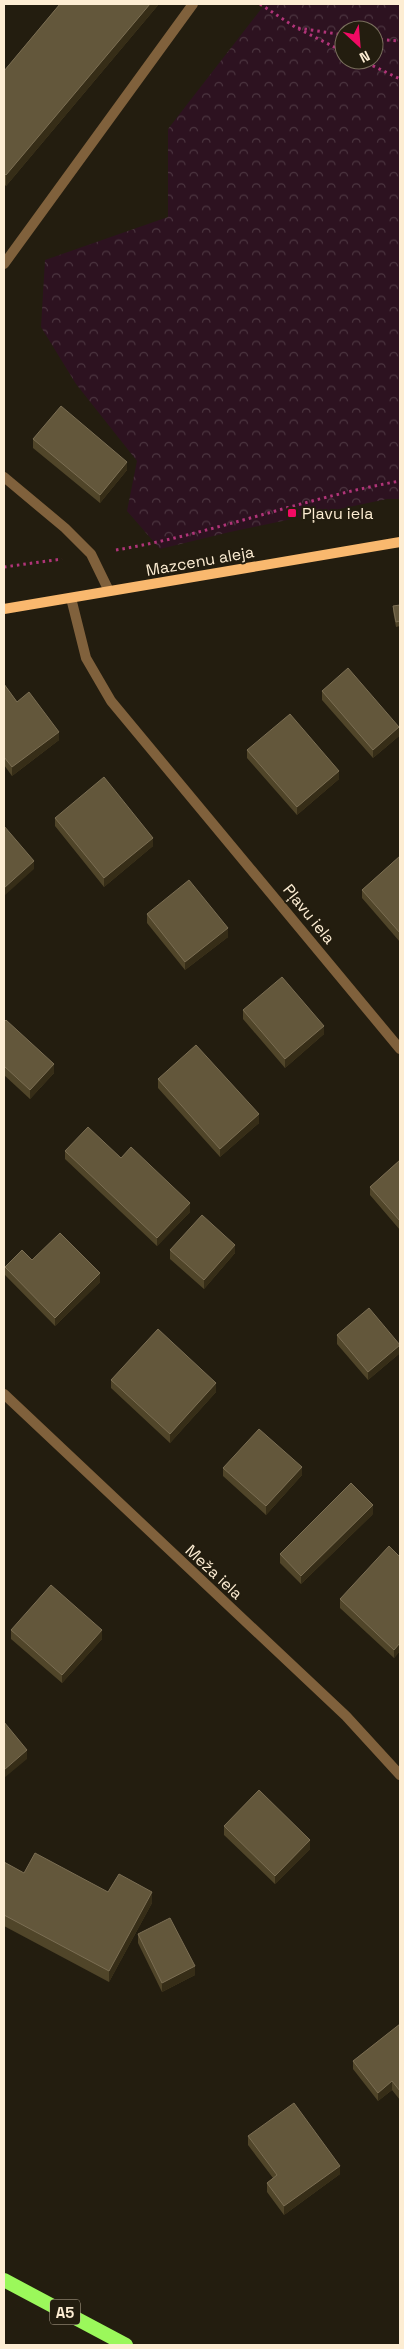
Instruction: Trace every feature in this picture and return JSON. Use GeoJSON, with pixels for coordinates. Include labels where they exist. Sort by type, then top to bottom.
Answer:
{"type":"FeatureCollection","features":[{"type":"Feature","properties":{"kind":"highway","name":"A5"},"geometry":{"type":"LineString","coordinates":[[4,2280],[126,2345]]}},
{"type":"Feature","properties":{"kind":"main road","name":"Mazcenu aleja"},"geometry":{"type":"LineString","coordinates":[[4,609],[400,542]]}},
{"type":"Feature","properties":{"kind":"street"},"geometry":{"type":"LineString","coordinates":[[4,264],[193,4]]}},
{"type":"Feature","properties":{"kind":"street"},"geometry":{"type":"LineString","coordinates":[[4,477],[65,528],[91,554],[109,591]]}},
{"type":"Feature","properties":{"kind":"street","name":"Pļavu iela"},"geometry":{"type":"LineString","coordinates":[[71,598],[86,658],[111,701],[400,1049]]}},
{"type":"Feature","properties":{"kind":"street","name":"Meža iela"},"geometry":{"type":"LineString","coordinates":[[4,1394],[342,1712],[400,1775]]}},
{"type":"Feature","properties":{"kind":"path"},"geometry":{"type":"LineString","coordinates":[[260,4],[294,28],[334,47]]}},
{"type":"Feature","properties":{"kind":"path"},"geometry":{"type":"LineString","coordinates":[[294,28],[334,33]]}},
{"type":"Feature","properties":{"kind":"path"},"geometry":{"type":"LineString","coordinates":[[384,40],[400,41]]}},
{"type":"Feature","properties":{"kind":"path"},"geometry":{"type":"LineString","coordinates":[[382,70],[400,79]]}},
{"type":"Feature","properties":{"kind":"path"},"geometry":{"type":"LineString","coordinates":[[4,567],[145,545],[351,490],[400,481]]}},
{"type":"Feature","properties":{"kind":"green space"},"geometry":{"type":"Polygon","coordinates":[[[265,4],[400,4],[400,499],[387,499],[230,532],[160,549],[127,511],[137,461],[76,384],[41,327],[45,260],[168,217],[168,129],[265,4]]]}},
{"type":"Feature","properties":{"kind":"building"},"geometry":{"type":"Polygon","coordinates":[[[60,4],[150,4],[6,175],[4,173],[4,71],[60,4]]]}},
{"type":"Feature","properties":{"kind":"building"},"geometry":{"type":"Polygon","coordinates":[[[61,406],[127,462],[100,495],[33,439],[61,406]]]}},
{"type":"Feature","properties":{"kind":"building"},"geometry":{"type":"Polygon","coordinates":[[[400,605],[400,621],[396,622],[393,606],[400,605]]]}},
{"type":"Feature","properties":{"kind":"building"},"geometry":{"type":"Polygon","coordinates":[[[348,668],[399,727],[373,750],[322,691],[348,668]]]}},
{"type":"Feature","properties":{"kind":"building"},"geometry":{"type":"Polygon","coordinates":[[[4,684],[17,702],[29,692],[59,732],[12,767],[4,757],[4,684]]]}},
{"type":"Feature","properties":{"kind":"building"},"geometry":{"type":"Polygon","coordinates":[[[290,714],[339,771],[297,807],[247,750],[290,714]]]}},
{"type":"Feature","properties":{"kind":"building"},"geometry":{"type":"Polygon","coordinates":[[[104,777],[153,838],[104,878],[55,818],[104,777]]]}},
{"type":"Feature","properties":{"kind":"building"},"geometry":{"type":"Polygon","coordinates":[[[4,826],[34,861],[4,888],[4,826]]]}},
{"type":"Feature","properties":{"kind":"building"},"geometry":{"type":"Polygon","coordinates":[[[400,856],[400,933],[362,890],[400,856]]]}},
{"type":"Feature","properties":{"kind":"building"},"geometry":{"type":"Polygon","coordinates":[[[189,880],[228,928],[185,962],[147,914],[189,880]]]}},
{"type":"Feature","properties":{"kind":"building"},"geometry":{"type":"Polygon","coordinates":[[[282,977],[324,1026],[285,1059],[243,1010],[282,977]]]}},
{"type":"Feature","properties":{"kind":"building"},"geometry":{"type":"Polygon","coordinates":[[[6,1020],[54,1064],[30,1090],[4,1066],[4,1022],[6,1020]]]}},
{"type":"Feature","properties":{"kind":"building"},"geometry":{"type":"Polygon","coordinates":[[[196,1045],[259,1114],[220,1149],[158,1079],[196,1045]]]}},
{"type":"Feature","properties":{"kind":"building"},"geometry":{"type":"Polygon","coordinates":[[[88,1127],[121,1158],[131,1147],[190,1203],[157,1238],[65,1151],[88,1127]]]}},
{"type":"Feature","properties":{"kind":"building"},"geometry":{"type":"Polygon","coordinates":[[[400,1160],[400,1221],[370,1187],[400,1160]]]}},
{"type":"Feature","properties":{"kind":"building"},"geometry":{"type":"Polygon","coordinates":[[[202,1215],[235,1245],[204,1280],[170,1250],[202,1215]]]}},
{"type":"Feature","properties":{"kind":"building"},"geometry":{"type":"Polygon","coordinates":[[[60,1233],[100,1273],[55,1318],[5,1267],[22,1250],[32,1260],[60,1233]]]}},
{"type":"Feature","properties":{"kind":"building"},"geometry":{"type":"Polygon","coordinates":[[[369,1308],[400,1345],[368,1372],[337,1335],[369,1308]]]}},
{"type":"Feature","properties":{"kind":"building"},"geometry":{"type":"Polygon","coordinates":[[[158,1329],[216,1383],[170,1434],[111,1380],[158,1329]]]}},
{"type":"Feature","properties":{"kind":"building"},"geometry":{"type":"Polygon","coordinates":[[[259,1429],[302,1467],[266,1506],[223,1468],[259,1429]]]}},
{"type":"Feature","properties":{"kind":"building"},"geometry":{"type":"Polygon","coordinates":[[[351,1483],[373,1505],[301,1576],[280,1554],[351,1483]]]}},
{"type":"Feature","properties":{"kind":"building"},"geometry":{"type":"Polygon","coordinates":[[[389,1546],[400,1557],[400,1643],[394,1650],[340,1599],[389,1546]]]}},
{"type":"Feature","properties":{"kind":"building"},"geometry":{"type":"Polygon","coordinates":[[[51,1585],[102,1630],[62,1675],[11,1630],[51,1585]]]}},
{"type":"Feature","properties":{"kind":"building"},"geometry":{"type":"Polygon","coordinates":[[[4,1722],[27,1750],[4,1770],[4,1722]]]}},
{"type":"Feature","properties":{"kind":"building"},"geometry":{"type":"Polygon","coordinates":[[[259,1790],[310,1840],[275,1876],[224,1826],[259,1790]]]}},
{"type":"Feature","properties":{"kind":"building"},"geometry":{"type":"Polygon","coordinates":[[[35,1853],[108,1892],[119,1874],[152,1892],[109,1971],[4,1915],[4,1862],[24,1873],[35,1853]]]}},
{"type":"Feature","properties":{"kind":"building"},"geometry":{"type":"Polygon","coordinates":[[[170,1918],[195,1966],[162,1983],[138,1934],[170,1918]]]}},
{"type":"Feature","properties":{"kind":"building"},"geometry":{"type":"Polygon","coordinates":[[[400,2024],[400,2091],[392,2081],[378,2093],[353,2061],[400,2024]]]}},
{"type":"Feature","properties":{"kind":"building"},"geometry":{"type":"Polygon","coordinates":[[[294,2103],[340,2166],[284,2206],[267,2183],[277,2175],[248,2136],[294,2103]]]}},
{"type":"Feature","properties":{"kind":"place","name":"Pļavu iela"},"geometry":{"type":"Point","coordinates":[292,513]}}]}
